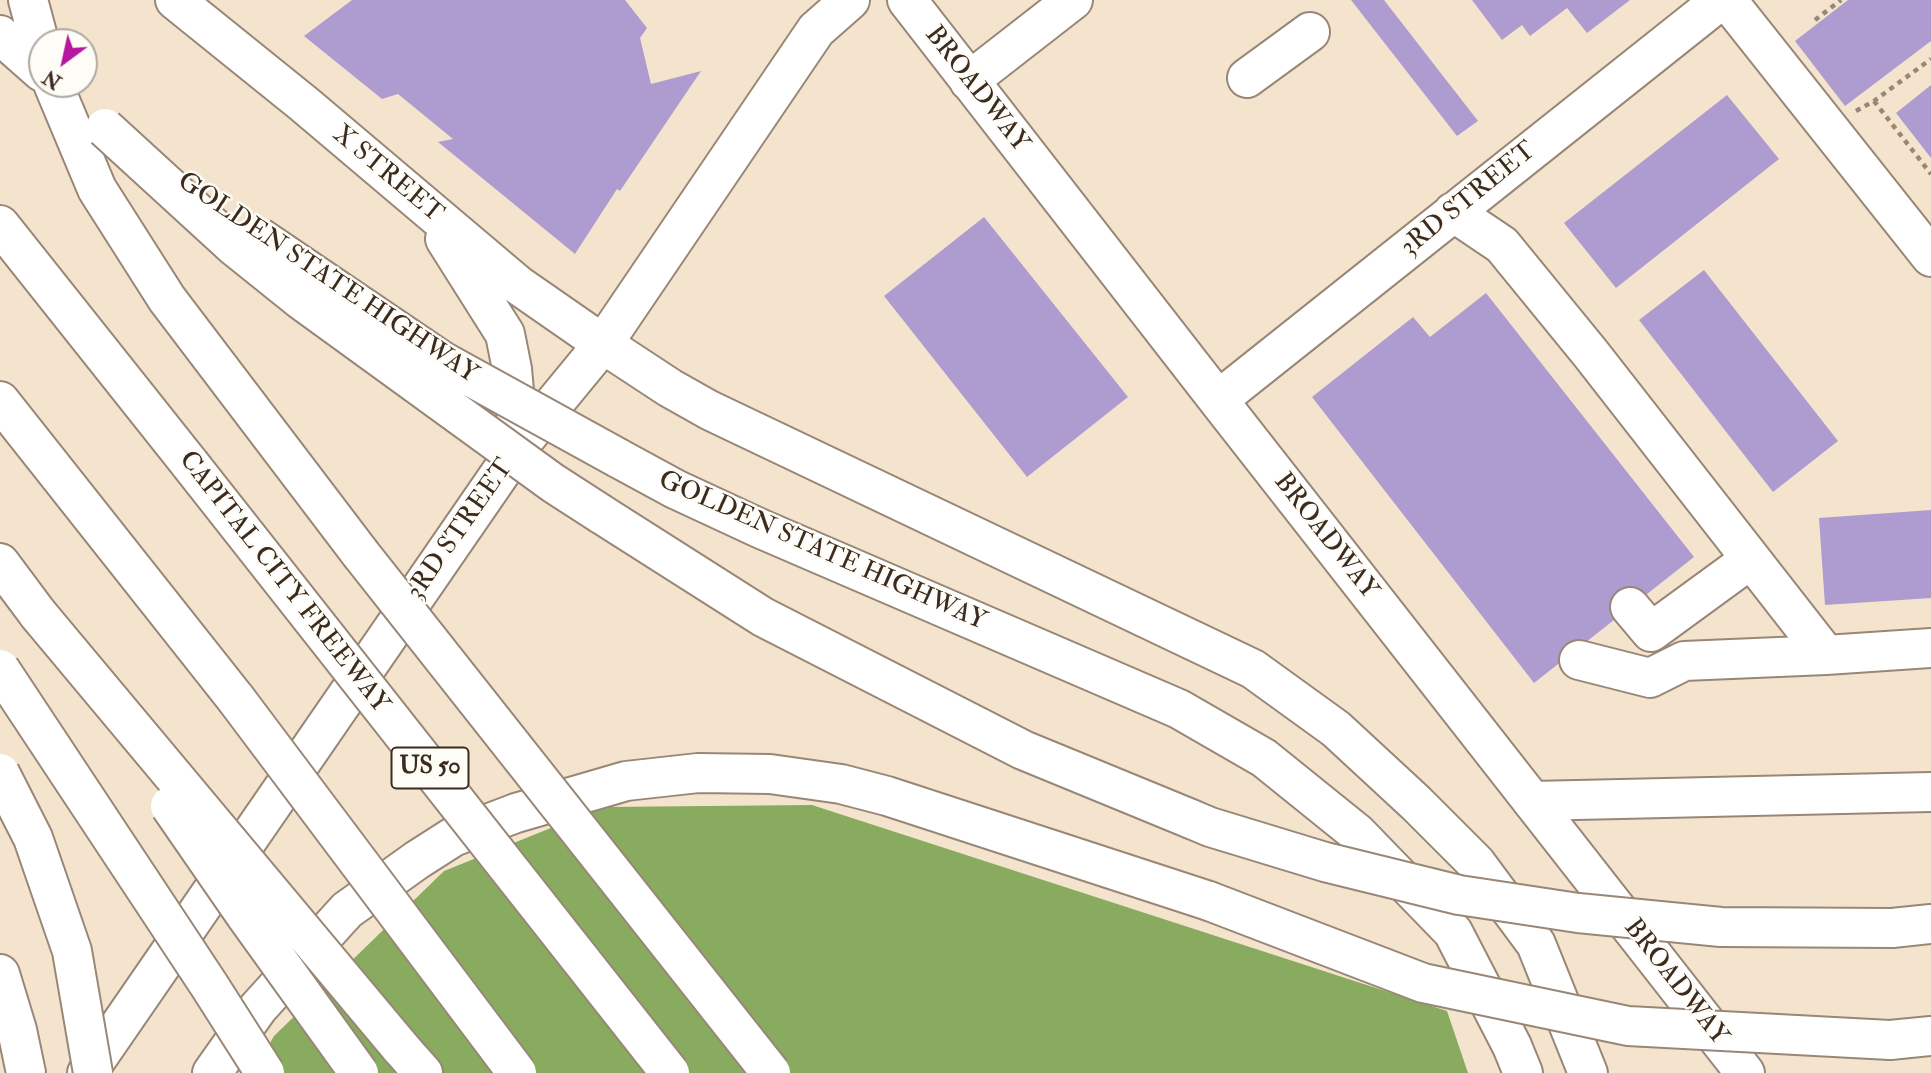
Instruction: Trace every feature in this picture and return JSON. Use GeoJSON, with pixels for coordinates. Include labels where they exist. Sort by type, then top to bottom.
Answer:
{"type":"FeatureCollection","features":[{"type":"Feature","properties":{"kind":"main road"},"geometry":{"type":"LineString","coordinates":[[28,0],[36,28]]}},
{"type":"Feature","properties":{"kind":"main road","name":"X STREET"},"geometry":{"type":"LineString","coordinates":[[175,0],[304,104],[518,285],[670,388],[709,410],[1253,669],[1336,729],[1476,863],[1536,944],[1588,1073]]}},
{"type":"Feature","properties":{"kind":"main road","name":"3RD STREET"},"geometry":{"type":"LineString","coordinates":[[87,1073],[519,446],[603,344],[816,30],[850,0]]}},
{"type":"Feature","properties":{"kind":"main road","name":"BROADWAY"},"geometry":{"type":"LineString","coordinates":[[907,0],[1745,1073]]}},
{"type":"Feature","properties":{"kind":"main road"},"geometry":{"type":"LineString","coordinates":[[969,81],[1073,0]]}},
{"type":"Feature","properties":{"kind":"main road","name":"3RD STREET"},"geometry":{"type":"LineString","coordinates":[[1217,400],[1721,0]]}},
{"type":"Feature","properties":{"kind":"main road"},"geometry":{"type":"LineString","coordinates":[[1727,0],[1931,257]]}},
{"type":"Feature","properties":{"kind":"main road"},"geometry":{"type":"LineString","coordinates":[[1247,78],[1310,32]]}},
{"type":"Feature","properties":{"kind":"main road"},"geometry":{"type":"LineString","coordinates":[[0,35],[28,60]]}},
{"type":"Feature","properties":{"kind":"main road"},"geometry":{"type":"LineString","coordinates":[[60,98],[97,189],[167,299],[360,553],[771,1073]]}},
{"type":"Feature","properties":{"kind":"main road","name":"GOLDEN STATE HIGHWAY"},"geometry":{"type":"LineString","coordinates":[[70,98],[105,128],[442,361],[675,489],[759,528],[1179,709],[1264,758],[1357,833],[1452,932],[1512,1046],[1523,1073]]}},
{"type":"Feature","properties":{"kind":"main road"},"geometry":{"type":"LineString","coordinates":[[105,128],[235,247],[301,300],[553,482],[762,617],[1023,750],[1210,827],[1325,862],[1459,895],[1578,913],[1721,927],[1892,928],[1931,924]]}},
{"type":"Feature","properties":{"kind":"main road"},"geometry":{"type":"LineString","coordinates":[[427,209],[505,334],[512,369],[519,446]]}},
{"type":"Feature","properties":{"kind":"main road"},"geometry":{"type":"LineString","coordinates":[[1453,212],[1502,245],[1591,354],[1826,655]]}},
{"type":"Feature","properties":{"kind":"main road","name":"CAPITAL CITY FREEWAY"},"geometry":{"type":"LineString","coordinates":[[0,225],[670,1073]]}},
{"type":"Feature","properties":{"kind":"main road"},"geometry":{"type":"LineString","coordinates":[[0,401],[236,699],[517,1073]]}},
{"type":"Feature","properties":{"kind":"main road"},"geometry":{"type":"LineString","coordinates":[[1630,607],[1651,632],[1751,559]]}},
{"type":"Feature","properties":{"kind":"main road"},"geometry":{"type":"LineString","coordinates":[[0,563],[359,1073]]}},
{"type":"Feature","properties":{"kind":"main road"},"geometry":{"type":"LineString","coordinates":[[38,614],[423,1073]]}},
{"type":"Feature","properties":{"kind":"main road"},"geometry":{"type":"LineString","coordinates":[[1578,660],[1650,678],[1684,662],[1931,648]]}},
{"type":"Feature","properties":{"kind":"main road"},"geometry":{"type":"LineString","coordinates":[[0,669],[265,1073]]}},
{"type":"Feature","properties":{"kind":"main road"},"geometry":{"type":"LineString","coordinates":[[0,773],[33,838],[72,951],[93,1073]]}},
{"type":"Feature","properties":{"kind":"main road"},"geometry":{"type":"LineString","coordinates":[[212,1073],[258,1008],[347,910],[453,837],[516,813],[626,781],[698,773],[769,774],[841,784],[887,796],[1209,901],[1423,983],[1628,1026],[1889,1040],[1931,1035]]}},
{"type":"Feature","properties":{"kind":"main road"},"geometry":{"type":"LineString","coordinates":[[1532,801],[1931,792]]}},
{"type":"Feature","properties":{"kind":"main road"},"geometry":{"type":"LineString","coordinates":[[0,974],[17,1030],[26,1073]]}},
{"type":"Feature","properties":{"kind":"path"},"geometry":{"type":"LineString","coordinates":[[1815,20],[1841,0]]}},
{"type":"Feature","properties":{"kind":"path"},"geometry":{"type":"LineString","coordinates":[[1847,117],[1874,101],[1931,59]]}},
{"type":"Feature","properties":{"kind":"path"},"geometry":{"type":"LineString","coordinates":[[1874,101],[1931,174]]}},
{"type":"Feature","properties":{"kind":"green space"},"geometry":{"type":"Polygon","coordinates":[[[812,805],[1447,1011],[1468,1073],[253,1073],[274,1036],[444,871],[603,807],[812,805]]]}},
{"type":"Feature","properties":{"kind":"building"},"geometry":{"type":"Polygon","coordinates":[[[352,0],[625,0],[647,28],[640,38],[651,84],[701,71],[620,191],[617,189],[575,254],[438,142],[453,139],[398,94],[382,99],[304,36],[352,0]]]}},
{"type":"Feature","properties":{"kind":"building"},"geometry":{"type":"Polygon","coordinates":[[[1351,0],[1384,0],[1478,121],[1457,136],[1351,0]]]}},
{"type":"Feature","properties":{"kind":"building"},"geometry":{"type":"Polygon","coordinates":[[[1472,0],[1630,0],[1587,33],[1567,8],[1530,36],[1522,25],[1502,40],[1472,0]]]}},
{"type":"Feature","properties":{"kind":"building"},"geometry":{"type":"Polygon","coordinates":[[[1848,0],[1931,0],[1931,41],[1845,106],[1795,41],[1848,0]]]}},
{"type":"Feature","properties":{"kind":"building"},"geometry":{"type":"Polygon","coordinates":[[[1931,85],[1931,158],[1896,113],[1931,85]]]}},
{"type":"Feature","properties":{"kind":"building"},"geometry":{"type":"Polygon","coordinates":[[[1727,95],[1779,159],[1616,288],[1564,223],[1727,95]]]}},
{"type":"Feature","properties":{"kind":"building"},"geometry":{"type":"Polygon","coordinates":[[[984,217],[1128,397],[1027,477],[884,296],[984,217]]]}},
{"type":"Feature","properties":{"kind":"building"},"geometry":{"type":"Polygon","coordinates":[[[1704,270],[1838,441],[1773,492],[1639,320],[1704,270]]]}},
{"type":"Feature","properties":{"kind":"building"},"geometry":{"type":"Polygon","coordinates":[[[1486,293],[1694,557],[1534,683],[1312,397],[1413,317],[1430,337],[1486,293]]]}},
{"type":"Feature","properties":{"kind":"building"},"geometry":{"type":"Polygon","coordinates":[[[1931,510],[1931,598],[1825,605],[1819,518],[1931,510]]]}}]}
